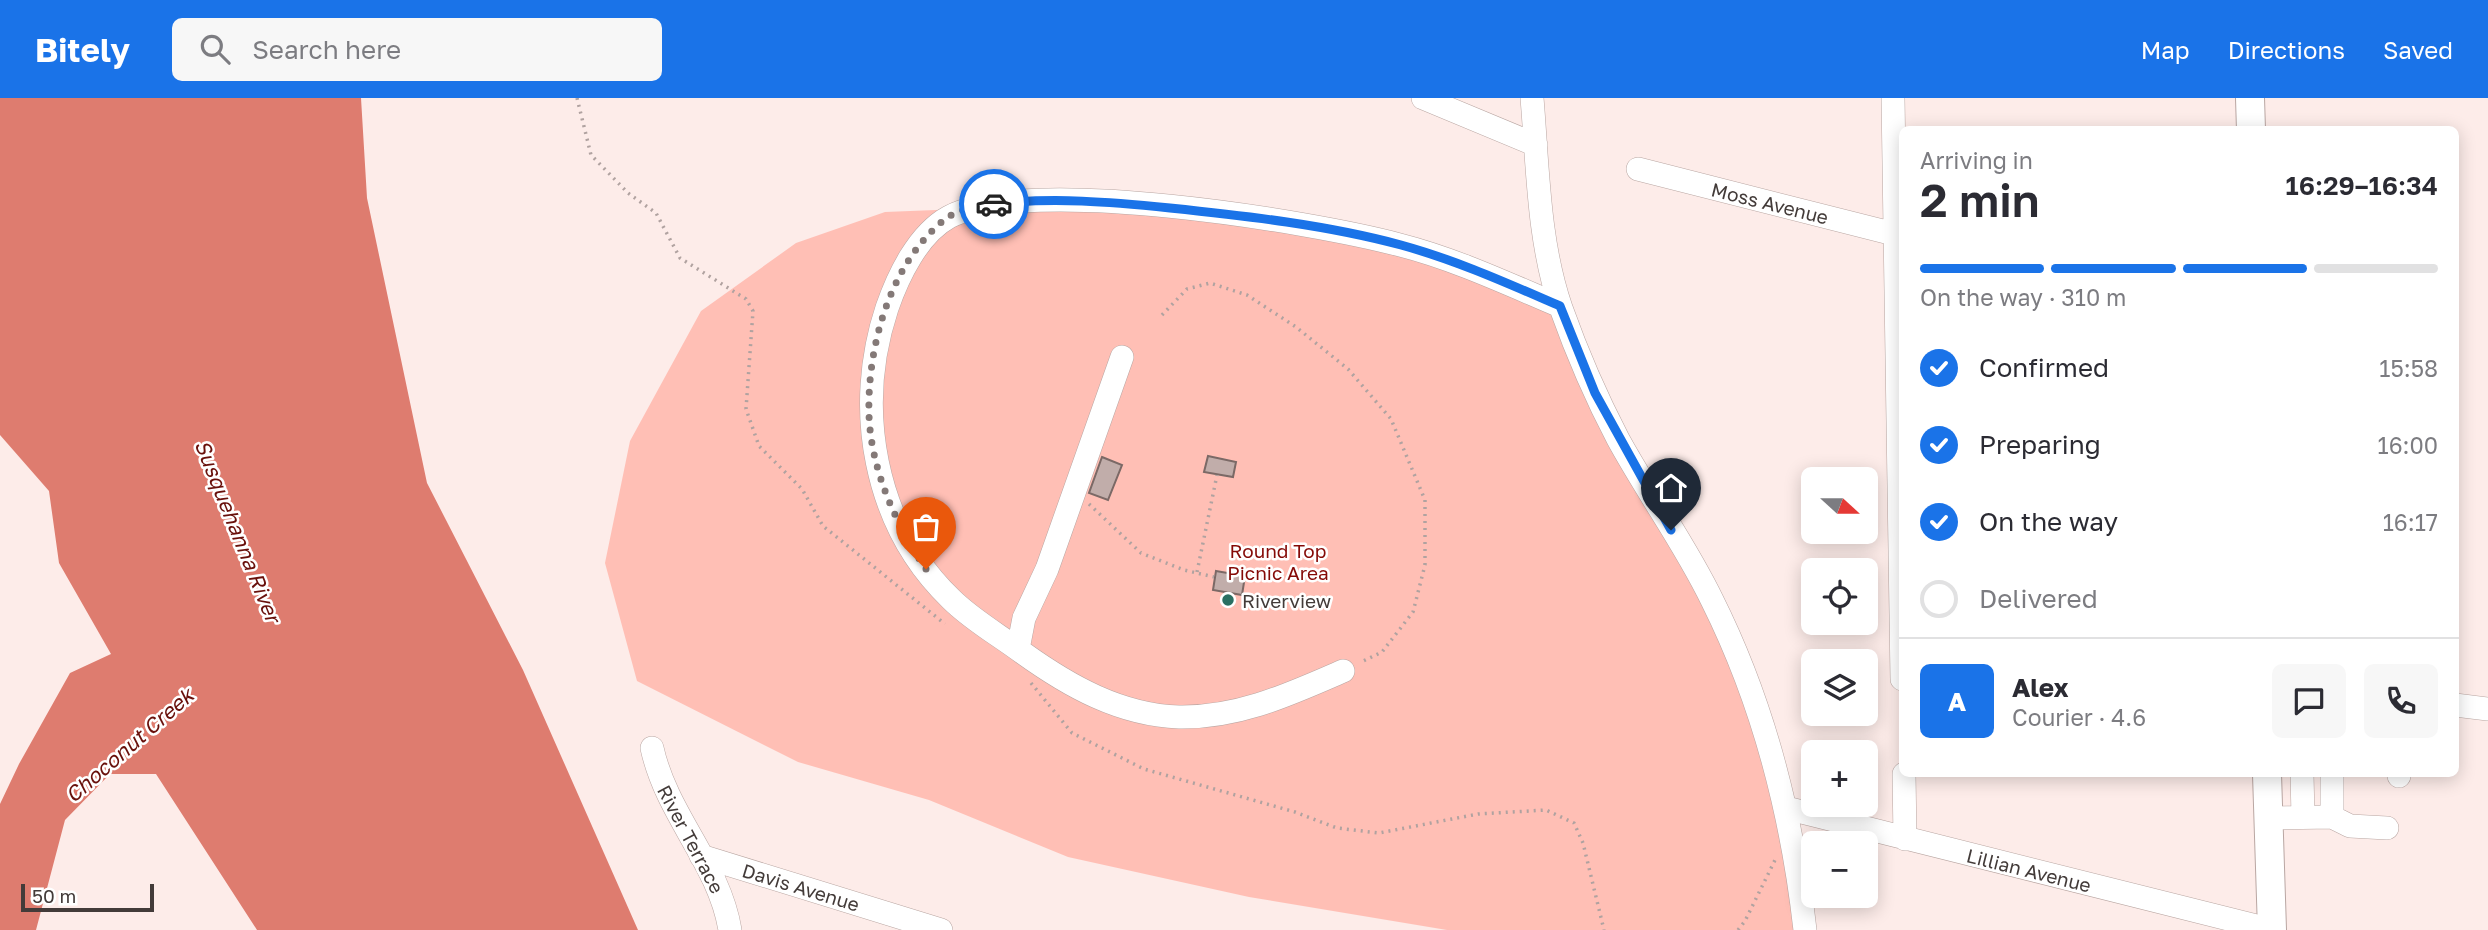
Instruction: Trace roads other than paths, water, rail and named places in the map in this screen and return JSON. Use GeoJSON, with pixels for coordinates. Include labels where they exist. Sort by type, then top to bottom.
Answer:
{"type":"FeatureCollection","features":[{"type":"Feature","properties":{"kind":"main road"},"geometry":{"type":"LineString","coordinates":[[2250,98],[2251,126]]}},
{"type":"Feature","properties":{"kind":"main road"},"geometry":{"type":"LineString","coordinates":[[2267,777],[2272,930]]}},
{"type":"Feature","properties":{"kind":"street"},"geometry":{"type":"LineString","coordinates":[[1423,98],[1536,145]]}},
{"type":"Feature","properties":{"kind":"street"},"geometry":{"type":"LineString","coordinates":[[1532,98],[1546,247],[1560,306],[1595,393],[1619,440],[1711,597],[1759,706],[1786,808],[1805,930]]}},
{"type":"Feature","properties":{"kind":"street"},"geometry":{"type":"LineString","coordinates":[[1893,98],[1899,346]]}},
{"type":"Feature","properties":{"kind":"street","name":"Moss Avenue"},"geometry":{"type":"LineString","coordinates":[[1638,169],[1898,235]]}},
{"type":"Feature","properties":{"kind":"street"},"geometry":{"type":"LineString","coordinates":[[1343,671],[1269,703],[1226,713],[1179,717],[1132,710],[1093,696],[1025,654],[967,613],[931,577],[895,517],[881,477],[869,415],[872,364],[877,341],[892,294],[905,268],[919,246],[946,219],[974,207],[1017,201],[1080,201],[1209,212],[1352,234],[1403,245],[1479,271],[1560,306]]}},
{"type":"Feature","properties":{"kind":"street"},"geometry":{"type":"LineString","coordinates":[[1025,654],[1024,618],[1047,569],[1122,358]]}},
{"type":"Feature","properties":{"kind":"street"},"geometry":{"type":"LineString","coordinates":[[2459,705],[2488,709]]}},
{"type":"Feature","properties":{"kind":"street","name":"River Terrace"},"geometry":{"type":"LineString","coordinates":[[652,748],[658,777],[725,902],[730,930]]}},
{"type":"Feature","properties":{"kind":"street"},"geometry":{"type":"LineString","coordinates":[[1904,777],[1905,839]]}},
{"type":"Feature","properties":{"kind":"street"},"geometry":{"type":"LineString","coordinates":[[2302,777],[2303,817]]}},
{"type":"Feature","properties":{"kind":"street"},"geometry":{"type":"LineString","coordinates":[[2332,777],[2332,817]]}},
{"type":"Feature","properties":{"kind":"street","name":"Lillian Avenue"},"geometry":{"type":"LineString","coordinates":[[1786,808],[2272,930]]}},
{"type":"Feature","properties":{"kind":"street"},"geometry":{"type":"LineString","coordinates":[[2268,818],[2332,817],[2350,826],[2387,828]]}},
{"type":"Feature","properties":{"kind":"street","name":"Davis Avenue"},"geometry":{"type":"LineString","coordinates":[[701,856],[941,930]]}},
{"type":"Feature","properties":{"kind":"water"},"geometry":{"type":"Polygon","coordinates":[[[0,98],[361,98],[367,198],[427,483],[523,670],[638,930],[257,930],[156,774],[110,774],[65,820],[36,930],[0,930],[0,804],[70,673],[111,654],[59,563],[49,491],[0,435],[0,98]]]}},
{"type":"Feature","properties":{"kind":"place","name":"Riverview"},"geometry":{"type":"Point","coordinates":[1228,600]}},
{"type":"Feature","properties":{"kind":"water label","name":"Susquehanna River"},"geometry":{"type":"Point","coordinates":[238,531]}},
{"type":"Feature","properties":{"kind":"water label","name":"Choconut Creek"},"geometry":{"type":"Point","coordinates":[129,745]}},
{"type":"Feature","properties":{"kind":"park label","name":"Round Top Picnic Area"},"geometry":{"type":"Point","coordinates":[1278,561]}}]}
